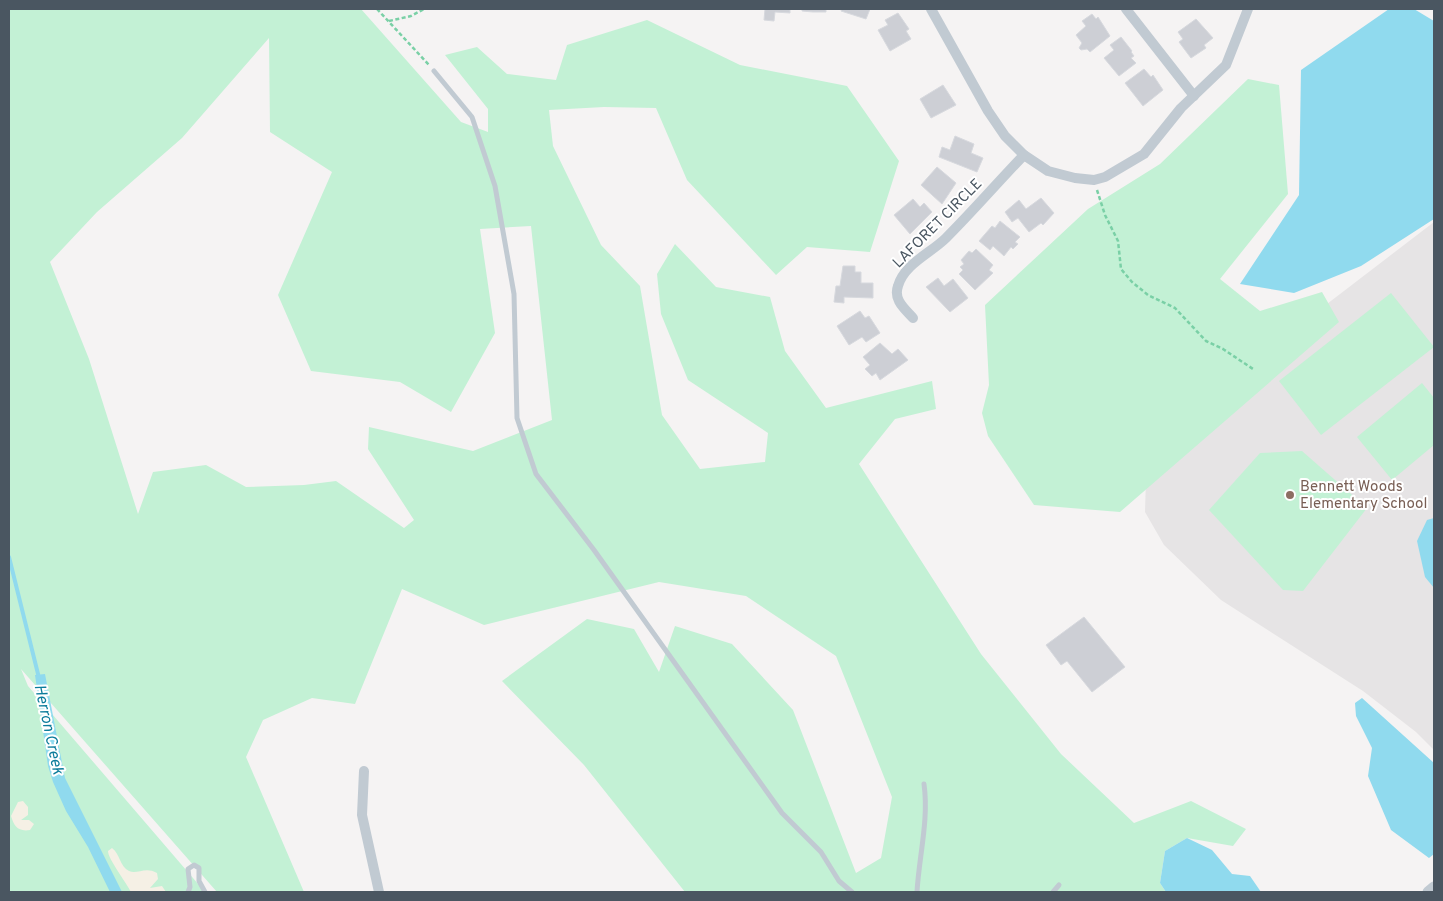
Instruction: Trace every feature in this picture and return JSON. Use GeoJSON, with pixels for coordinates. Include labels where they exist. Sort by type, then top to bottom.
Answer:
{"type":"FeatureCollection","features":[{"type":"Feature","properties":{"kind":"street"},"geometry":{"type":"LineString","coordinates":[[931,9],[988,111],[1005,136],[1024,154],[1048,170],[1075,178],[1094,180],[1105,177],[1144,154],[1194,96],[1226,64],[1248,9]]}},
{"type":"Feature","properties":{"kind":"street"},"geometry":{"type":"LineString","coordinates":[[1126,9],[1194,96]]}},
{"type":"Feature","properties":{"kind":"street","name":"LAFORET CIRCLE"},"geometry":{"type":"LineString","coordinates":[[914,318],[901,304],[897,296],[902,276],[947,237],[1024,154]]}},
{"type":"Feature","properties":{"kind":"street"},"geometry":{"type":"LineString","coordinates":[[364,770],[362,815],[379,892]]}},
{"type":"Feature","properties":{"kind":"street"},"geometry":{"type":"LineString","coordinates":[[1428,892],[1434,887]]}},
{"type":"Feature","properties":{"kind":"lane"},"geometry":{"type":"LineString","coordinates":[[434,71],[472,117],[495,186],[514,294],[517,418],[536,474],[594,550],[782,813],[821,852],[839,881],[852,892]]}},
{"type":"Feature","properties":{"kind":"lane"},"geometry":{"type":"LineString","coordinates":[[917,892],[919,858],[927,807],[924,784]]}},
{"type":"Feature","properties":{"kind":"lane"},"geometry":{"type":"LineString","coordinates":[[188,892],[190,887],[188,869],[194,865],[199,868],[199,881],[205,892]]}},
{"type":"Feature","properties":{"kind":"lane"},"geometry":{"type":"LineString","coordinates":[[1053,892],[1059,885]]}},
{"type":"Feature","properties":{"kind":"path"},"geometry":{"type":"LineString","coordinates":[[377,9],[434,71]]}},
{"type":"Feature","properties":{"kind":"path"},"geometry":{"type":"LineString","coordinates":[[389,21],[410,16],[424,9]]}},
{"type":"Feature","properties":{"kind":"path"},"geometry":{"type":"LineString","coordinates":[[1094,180],[1105,215],[1118,241],[1121,269],[1132,282],[1148,295],[1175,308],[1206,341],[1214,344],[1253,369]]}},
{"type":"Feature","properties":{"kind":"shaded area","name":"Bennett Woods Elementary School"},"geometry":{"type":"Polygon","coordinates":[[[1434,222],[1434,750],[1416,732],[1363,691],[1221,600],[1164,545],[1145,512],[1146,479],[1327,304],[1434,222]]]}},
{"type":"Feature","properties":{"kind":"green space"},"geometry":{"type":"Polygon","coordinates":[[[9,9],[361,9],[461,122],[488,132],[488,109],[445,55],[477,47],[507,74],[556,80],[567,45],[647,20],[740,65],[847,86],[899,161],[870,252],[807,247],[776,275],[687,180],[656,108],[604,107],[549,110],[553,146],[601,245],[640,286],[662,415],[700,469],[765,462],[768,433],[688,380],[661,314],[657,274],[675,244],[716,287],[770,297],[785,351],[826,408],[932,381],[936,409],[895,419],[859,464],[981,654],[1061,754],[1134,823],[1191,801],[1246,829],[1233,846],[1187,838],[1165,851],[1160,883],[1166,892],[685,892],[584,765],[502,681],[587,619],[634,629],[659,672],[675,626],[732,644],[793,710],[856,873],[881,858],[892,797],[836,656],[746,596],[659,582],[484,625],[402,589],[355,704],[312,698],[263,720],[246,757],[304,892],[217,892],[21,669],[28,686],[205,892],[9,892],[9,9]],[[269,38],[182,138],[97,212],[50,262],[89,359],[138,514],[153,472],[206,465],[246,487],[304,485],[336,481],[404,528],[414,520],[368,449],[369,427],[473,451],[552,420],[531,226],[480,229],[495,333],[451,412],[400,382],[311,371],[278,295],[332,172],[270,132],[269,38]]]}},
{"type":"Feature","properties":{"kind":"green space"},"geometry":{"type":"Polygon","coordinates":[[[1248,79],[1279,85],[1288,194],[1220,279],[1260,311],[1322,292],[1339,322],[1120,512],[1034,505],[988,436],[982,413],[989,385],[985,305],[1088,209],[1160,164],[1248,79]]]}},
{"type":"Feature","properties":{"kind":"green space"},"geometry":{"type":"Polygon","coordinates":[[[1391,293],[1434,347],[1321,435],[1279,381],[1391,293]]]}},
{"type":"Feature","properties":{"kind":"green space"},"geometry":{"type":"Polygon","coordinates":[[[1422,383],[1434,398],[1434,445],[1392,480],[1357,437],[1422,383]]]}},
{"type":"Feature","properties":{"kind":"green space"},"geometry":{"type":"Polygon","coordinates":[[[1302,451],[1367,508],[1303,591],[1283,590],[1209,510],[1260,453],[1302,451]]]}},
{"type":"Feature","properties":{"kind":"sand"},"geometry":{"type":"Polygon","coordinates":[[[23,801],[28,807],[28,815],[21,820],[29,820],[34,824],[30,830],[17,828],[11,816],[18,802],[23,801]]]}},
{"type":"Feature","properties":{"kind":"sand"},"geometry":{"type":"Polygon","coordinates":[[[112,848],[124,867],[129,871],[149,870],[157,873],[158,879],[150,888],[162,886],[166,892],[131,892],[109,855],[108,851],[112,848]]]}},
{"type":"Feature","properties":{"kind":"water"},"geometry":{"type":"Polygon","coordinates":[[[1389,9],[1414,9],[1434,21],[1434,219],[1361,266],[1294,293],[1240,284],[1299,195],[1301,70],[1389,9]]]}},
{"type":"Feature","properties":{"kind":"water"},"geometry":{"type":"Polygon","coordinates":[[[1434,518],[1434,588],[1425,577],[1417,541],[1427,520],[1434,518]]]}},
{"type":"Feature","properties":{"kind":"water"},"geometry":{"type":"Polygon","coordinates":[[[45,674],[65,778],[122,892],[110,892],[88,847],[66,811],[53,782],[48,766],[35,675],[45,674]]]}},
{"type":"Feature","properties":{"kind":"water"},"geometry":{"type":"Polygon","coordinates":[[[1362,698],[1434,763],[1434,854],[1429,858],[1391,830],[1368,776],[1372,748],[1356,716],[1355,703],[1362,698]]]}},
{"type":"Feature","properties":{"kind":"water"},"geometry":{"type":"Polygon","coordinates":[[[1187,838],[1212,850],[1232,874],[1250,876],[1261,892],[1166,892],[1160,883],[1165,851],[1187,838]]]}},
{"type":"Feature","properties":{"kind":"building"},"geometry":{"type":"Polygon","coordinates":[[[765,9],[790,9],[790,13],[775,12],[774,21],[764,20],[765,9]]]}},
{"type":"Feature","properties":{"kind":"building"},"geometry":{"type":"Polygon","coordinates":[[[802,9],[826,9],[826,12],[802,11],[802,9]]]}},
{"type":"Feature","properties":{"kind":"building"},"geometry":{"type":"Polygon","coordinates":[[[842,9],[870,9],[866,19],[841,11],[842,9]]]}},
{"type":"Feature","properties":{"kind":"building"},"geometry":{"type":"Polygon","coordinates":[[[898,13],[909,29],[906,31],[911,39],[890,51],[878,30],[888,25],[885,20],[898,13]]]}},
{"type":"Feature","properties":{"kind":"building"},"geometry":{"type":"Polygon","coordinates":[[[1092,14],[1096,19],[1098,17],[1110,36],[1090,52],[1087,49],[1081,50],[1079,48],[1082,43],[1076,35],[1086,26],[1082,21],[1092,14]]]}},
{"type":"Feature","properties":{"kind":"building"},"geometry":{"type":"Polygon","coordinates":[[[1196,19],[1213,38],[1204,45],[1206,48],[1191,58],[1179,42],[1183,39],[1178,32],[1196,19]]]}},
{"type":"Feature","properties":{"kind":"building"},"geometry":{"type":"Polygon","coordinates":[[[1121,37],[1132,51],[1134,56],[1131,58],[1136,63],[1119,76],[1104,58],[1114,50],[1110,45],[1121,37]]]}},
{"type":"Feature","properties":{"kind":"building"},"geometry":{"type":"Polygon","coordinates":[[[1144,69],[1151,77],[1153,75],[1163,90],[1143,106],[1125,83],[1144,69]]]}},
{"type":"Feature","properties":{"kind":"building"},"geometry":{"type":"Polygon","coordinates":[[[943,85],[956,105],[931,118],[920,99],[943,85]]]}},
{"type":"Feature","properties":{"kind":"building"},"geometry":{"type":"Polygon","coordinates":[[[955,136],[974,144],[971,153],[983,158],[977,172],[939,157],[942,147],[950,150],[955,136]]]}},
{"type":"Feature","properties":{"kind":"building"},"geometry":{"type":"Polygon","coordinates":[[[937,167],[956,183],[942,204],[921,185],[937,167]]]}},
{"type":"Feature","properties":{"kind":"building"},"geometry":{"type":"Polygon","coordinates":[[[1041,198],[1054,213],[1043,225],[1041,223],[1029,232],[1018,218],[1012,222],[1005,212],[1019,200],[1026,209],[1041,198]]]}},
{"type":"Feature","properties":{"kind":"building"},"geometry":{"type":"Polygon","coordinates":[[[913,199],[920,207],[924,203],[932,212],[910,234],[894,215],[913,199]]]}},
{"type":"Feature","properties":{"kind":"building"},"geometry":{"type":"Polygon","coordinates":[[[1000,221],[1020,237],[1015,242],[1018,244],[1013,249],[1011,247],[1004,256],[993,246],[990,250],[979,241],[992,226],[995,228],[1000,221]]]}},
{"type":"Feature","properties":{"kind":"building"},"geometry":{"type":"Polygon","coordinates":[[[976,249],[993,265],[989,270],[993,273],[975,290],[959,274],[963,270],[960,267],[964,264],[961,260],[969,251],[972,253],[976,249]]]}},
{"type":"Feature","properties":{"kind":"building"},"geometry":{"type":"Polygon","coordinates":[[[843,266],[855,266],[855,272],[861,272],[861,283],[873,283],[873,298],[844,297],[844,303],[834,302],[836,286],[840,286],[843,266]]]}},
{"type":"Feature","properties":{"kind":"building"},"geometry":{"type":"Polygon","coordinates":[[[938,278],[944,286],[953,279],[968,298],[950,312],[926,287],[938,278]]]}},
{"type":"Feature","properties":{"kind":"building"},"geometry":{"type":"Polygon","coordinates":[[[860,311],[865,318],[869,316],[880,333],[866,342],[862,337],[849,345],[837,326],[860,311]]]}},
{"type":"Feature","properties":{"kind":"building"},"geometry":{"type":"Polygon","coordinates":[[[880,343],[892,354],[898,349],[908,360],[880,380],[876,373],[872,376],[865,369],[870,365],[863,357],[880,343]]]}},
{"type":"Feature","properties":{"kind":"building"},"geometry":{"type":"Polygon","coordinates":[[[1084,617],[1125,667],[1092,692],[1067,661],[1061,665],[1046,645],[1084,617]]]}},
{"type":"Feature","properties":{"kind":"waterway","name":"Herron Creek"},"geometry":{"type":"LineString","coordinates":[[9,557],[39,678]]}},
{"type":"Feature","properties":{"kind":"place","name":"Bennett Woods Elementary School"},"geometry":{"type":"Point","coordinates":[1290,495]}}]}
